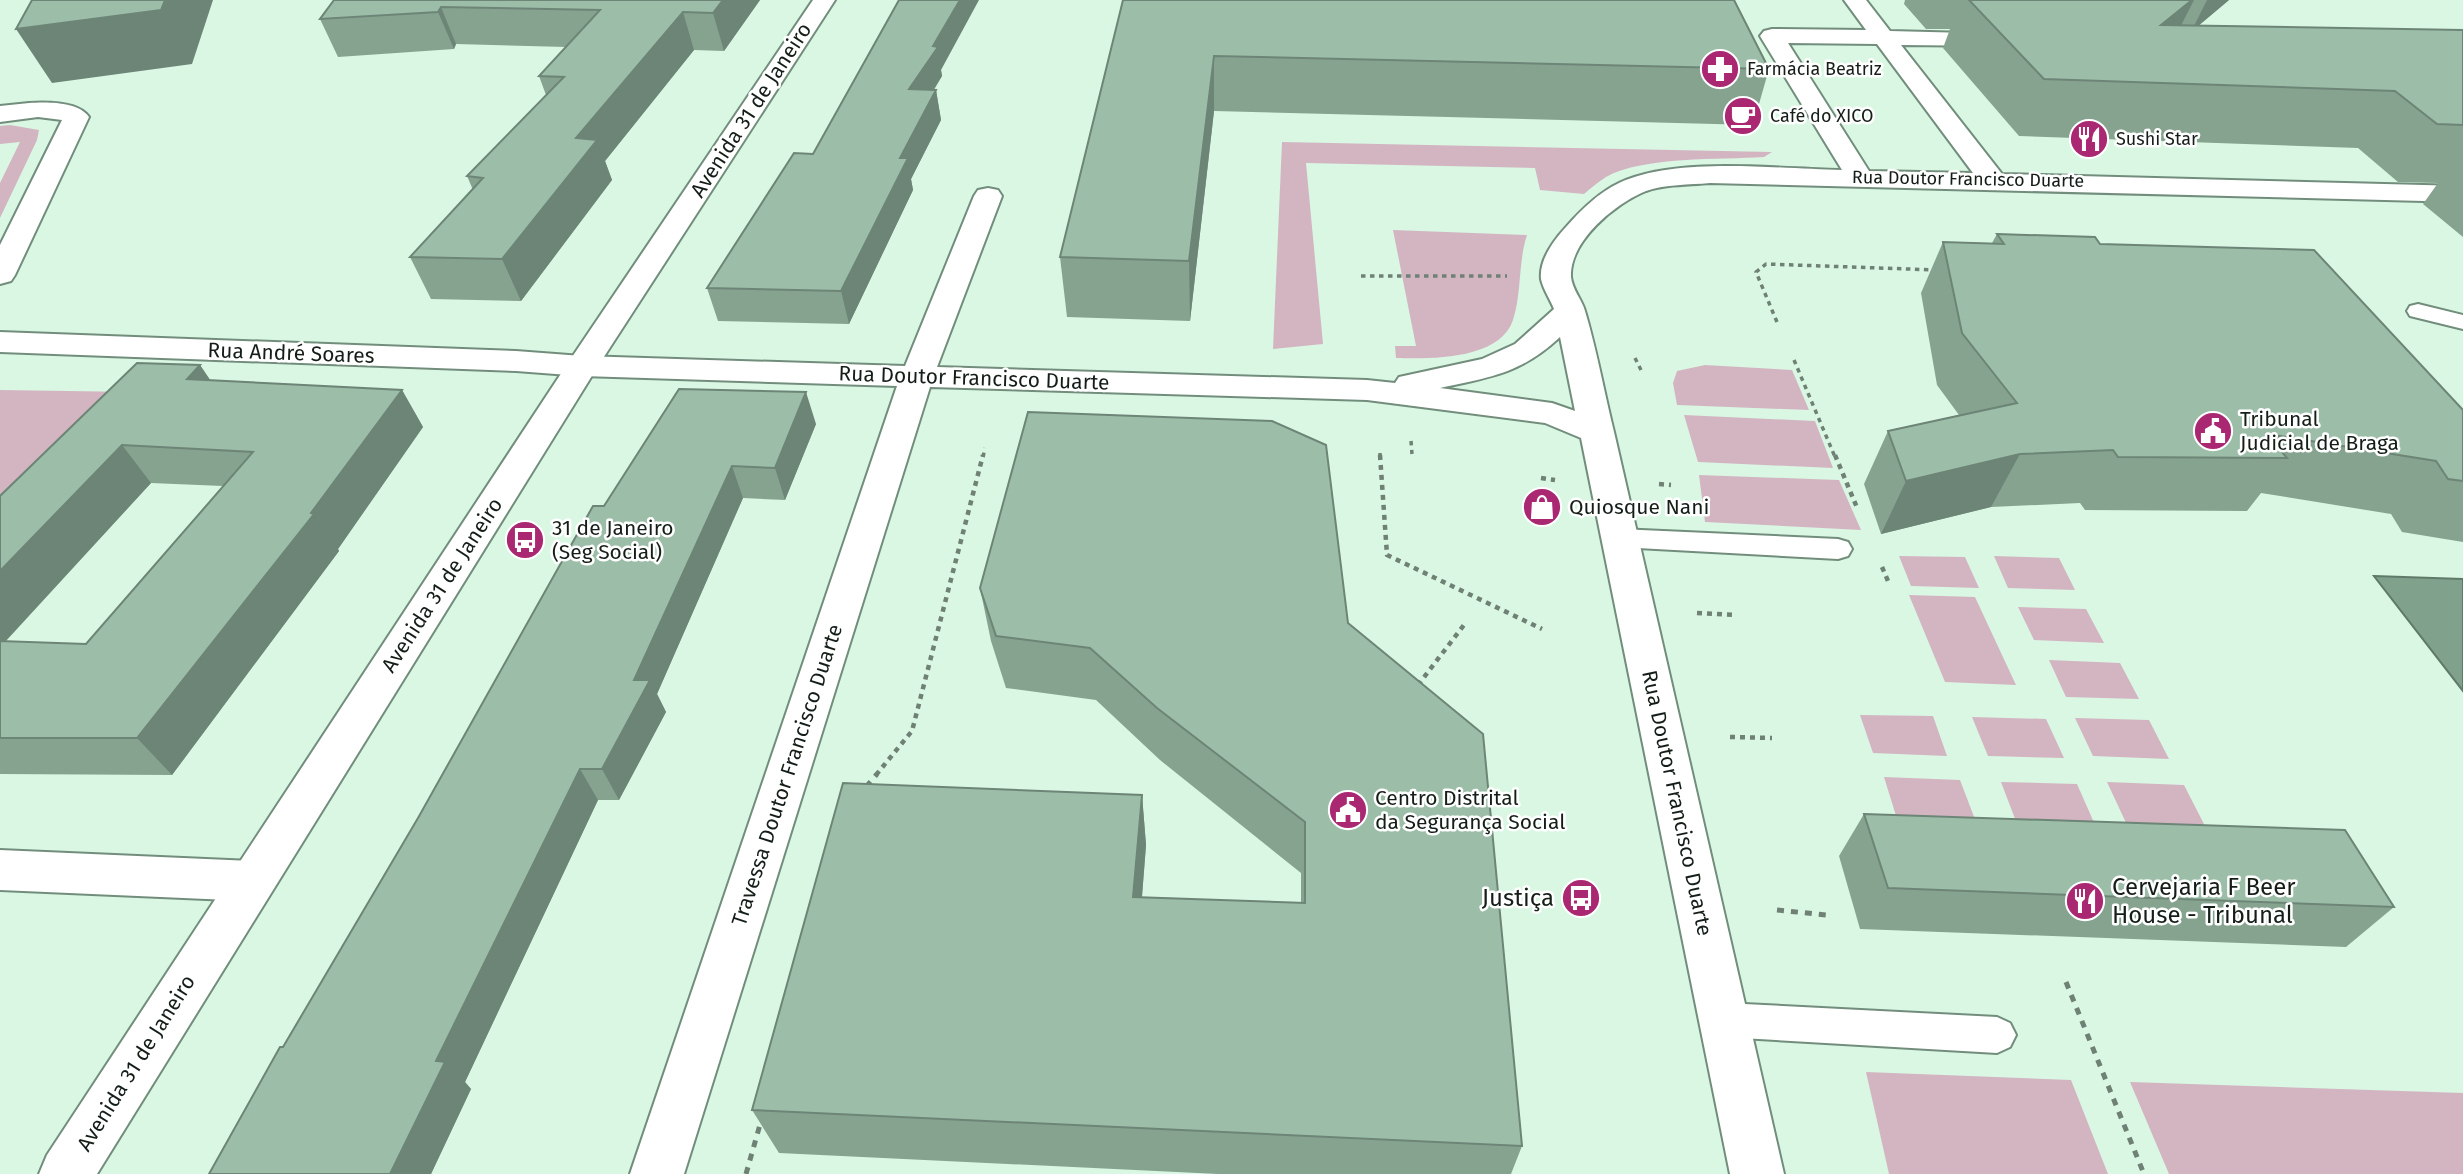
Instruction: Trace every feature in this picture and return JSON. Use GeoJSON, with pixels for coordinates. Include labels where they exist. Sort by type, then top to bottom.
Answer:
{"type":"FeatureCollection","features":[{"type":"Feature","properties":{"kind":"street","name":"Avenida 31 de Janeiro"},"geometry":{"type":"LineString","coordinates":[[66,1174],[582,366],[824,0]]}},
{"type":"Feature","properties":{"kind":"street"},"geometry":{"type":"LineString","coordinates":[[1855,0],[1992,180]]}},
{"type":"Feature","properties":{"kind":"street"},"geometry":{"type":"LineString","coordinates":[[1744,36],[2026,39]]}},
{"type":"Feature","properties":{"kind":"street"},"geometry":{"type":"LineString","coordinates":[[1772,36],[1859,176]]}},
{"type":"Feature","properties":{"kind":"street"},"geometry":{"type":"LineString","coordinates":[[0,114],[26,110],[60,110],[76,117],[0,275]]}},
{"type":"Feature","properties":{"kind":"street","name":"Rua Doutor Francisco Duarte"},"geometry":{"type":"LineString","coordinates":[[1757,1174],[1597,432],[1569,311],[1556,277],[1559,258],[1581,226],[1606,204],[1634,186],[1665,178],[1710,175],[1859,176],[2463,194]]}},
{"type":"Feature","properties":{"kind":"street","name":"Travessa Doutor Francisco Duarte"},"geometry":{"type":"LineString","coordinates":[[657,1174],[917,376],[988,196]]}},
{"type":"Feature","properties":{"kind":"street","name":"Rua Doutor Francisco Duarte"},"geometry":{"type":"LineString","coordinates":[[1367,390],[1439,380],[1491,367],[1526,351],[1569,311]]}},
{"type":"Feature","properties":{"kind":"street","name":"Rua André Soares"},"geometry":{"type":"LineString","coordinates":[[0,342],[516,361],[582,366]]}},
{"type":"Feature","properties":{"kind":"street"},"geometry":{"type":"LineString","coordinates":[[85,345],[93,366],[168,374],[242,374],[294,354]]}},
{"type":"Feature","properties":{"kind":"street","name":"Rua Doutor Francisco Duarte"},"geometry":{"type":"LineString","coordinates":[[582,366],[1367,390],[1492,404],[1552,414],[1597,432]]}},
{"type":"Feature","properties":{"kind":"street"},"geometry":{"type":"LineString","coordinates":[[0,870],[252,881]]}},
{"type":"Feature","properties":{"kind":"lane"},"geometry":{"type":"LineString","coordinates":[[2418,311],[2463,322]]}},
{"type":"Feature","properties":{"kind":"lane"},"geometry":{"type":"LineString","coordinates":[[1619,538],[1838,549]]}},
{"type":"Feature","properties":{"kind":"lane"},"geometry":{"type":"LineString","coordinates":[[1724,1020],[1997,1035]]}},
{"type":"Feature","properties":{"kind":"path"},"geometry":{"type":"LineString","coordinates":[[1777,321],[1756,272],[1766,264],[1947,271]]}},
{"type":"Feature","properties":{"kind":"path"},"geometry":{"type":"LineString","coordinates":[[1361,276],[1511,276]]}},
{"type":"Feature","properties":{"kind":"path"},"geometry":{"type":"LineString","coordinates":[[1635,357],[1641,370]]}},
{"type":"Feature","properties":{"kind":"path"},"geometry":{"type":"LineString","coordinates":[[1794,360],[1862,519]]}},
{"type":"Feature","properties":{"kind":"path"},"geometry":{"type":"LineString","coordinates":[[864,788],[912,731],[985,448]]}},
{"type":"Feature","properties":{"kind":"path"},"geometry":{"type":"LineString","coordinates":[[1380,453],[1387,555],[1542,629]]}},
{"type":"Feature","properties":{"kind":"path"},"geometry":{"type":"LineString","coordinates":[[1878,556],[1888,581]]}},
{"type":"Feature","properties":{"kind":"path"},"geometry":{"type":"LineString","coordinates":[[1697,613],[1735,615]]}},
{"type":"Feature","properties":{"kind":"path"},"geometry":{"type":"LineString","coordinates":[[1416,687],[1464,625]]}},
{"type":"Feature","properties":{"kind":"path"},"geometry":{"type":"LineString","coordinates":[[1730,737],[1772,738]]}},
{"type":"Feature","properties":{"kind":"path"},"geometry":{"type":"LineString","coordinates":[[1777,910],[1826,915]]}},
{"type":"Feature","properties":{"kind":"path"},"geometry":{"type":"LineString","coordinates":[[2066,982],[2144,1174]]}},
{"type":"Feature","properties":{"kind":"path"},"geometry":{"type":"LineString","coordinates":[[746,1174],[765,1108]]}},
{"type":"Feature","properties":{"kind":"shaded area"},"geometry":{"type":"Polygon","coordinates":[[[0,126],[39,130],[37,140],[0,218],[0,183],[20,142],[0,144],[0,126]]]}},
{"type":"Feature","properties":{"kind":"shaded area"},"geometry":{"type":"Polygon","coordinates":[[[1282,142],[1772,152],[1764,157],[1683,160],[1640,165],[1606,177],[1584,194],[1540,190],[1535,168],[1306,163],[1323,344],[1273,349],[1282,142]]]}},
{"type":"Feature","properties":{"kind":"shaded area"},"geometry":{"type":"Polygon","coordinates":[[[1393,230],[1527,235],[1516,309],[1506,333],[1494,343],[1462,354],[1396,358],[1395,346],[1416,346],[1393,230]]]}},
{"type":"Feature","properties":{"kind":"shaded area"},"geometry":{"type":"Polygon","coordinates":[[[1705,365],[1792,370],[1809,410],[1677,405],[1673,383],[1677,371],[1705,365]]]}},
{"type":"Feature","properties":{"kind":"shaded area"},"geometry":{"type":"Polygon","coordinates":[[[0,390],[134,392],[0,524],[0,390]]]}},
{"type":"Feature","properties":{"kind":"shaded area"},"geometry":{"type":"Polygon","coordinates":[[[1684,415],[1815,421],[1833,468],[1698,462],[1684,415]]]}},
{"type":"Feature","properties":{"kind":"shaded area"},"geometry":{"type":"Polygon","coordinates":[[[1699,475],[1839,480],[1861,530],[1705,522],[1699,475]]]}},
{"type":"Feature","properties":{"kind":"shaded area"},"geometry":{"type":"Polygon","coordinates":[[[1899,556],[1965,557],[1979,588],[1911,586],[1899,556]]]}},
{"type":"Feature","properties":{"kind":"shaded area"},"geometry":{"type":"Polygon","coordinates":[[[1994,556],[2059,558],[2075,590],[2008,588],[1994,556]]]}},
{"type":"Feature","properties":{"kind":"shaded area"},"geometry":{"type":"Polygon","coordinates":[[[2374,576],[2463,579],[2463,691],[2374,576]]]}},
{"type":"Feature","properties":{"kind":"shaded area"},"geometry":{"type":"Polygon","coordinates":[[[1909,595],[1975,597],[2016,685],[1945,682],[1909,595]]]}},
{"type":"Feature","properties":{"kind":"shaded area"},"geometry":{"type":"Polygon","coordinates":[[[2018,607],[2086,609],[2104,643],[2034,640],[2018,607]]]}},
{"type":"Feature","properties":{"kind":"shaded area"},"geometry":{"type":"Polygon","coordinates":[[[2049,660],[2120,663],[2139,699],[2066,697],[2049,660]]]}},
{"type":"Feature","properties":{"kind":"shaded area"},"geometry":{"type":"Polygon","coordinates":[[[1860,715],[1933,716],[1947,756],[1873,753],[1860,715]]]}},
{"type":"Feature","properties":{"kind":"shaded area"},"geometry":{"type":"Polygon","coordinates":[[[1972,717],[2046,719],[2064,758],[1988,756],[1972,717]]]}},
{"type":"Feature","properties":{"kind":"shaded area"},"geometry":{"type":"Polygon","coordinates":[[[2075,718],[2149,720],[2169,759],[2093,756],[2075,718]]]}},
{"type":"Feature","properties":{"kind":"shaded area"},"geometry":{"type":"Polygon","coordinates":[[[1884,777],[1960,780],[1976,822],[1897,819],[1884,777]]]}},
{"type":"Feature","properties":{"kind":"shaded area"},"geometry":{"type":"Polygon","coordinates":[[[2001,782],[2077,784],[2096,827],[2017,824],[2001,782]]]}},
{"type":"Feature","properties":{"kind":"shaded area"},"geometry":{"type":"Polygon","coordinates":[[[2107,782],[2184,785],[2206,828],[2127,825],[2107,782]]]}},
{"type":"Feature","properties":{"kind":"shaded area"},"geometry":{"type":"Polygon","coordinates":[[[1866,1072],[2071,1080],[2108,1174],[1889,1174],[1866,1072]]]}},
{"type":"Feature","properties":{"kind":"shaded area"},"geometry":{"type":"Polygon","coordinates":[[[2130,1082],[2463,1093],[2463,1174],[2169,1174],[2130,1082]]]}},
{"type":"Feature","properties":{"kind":"building"},"geometry":{"type":"Polygon","coordinates":[[[32,0],[165,0],[161,10],[16,29],[32,0]]]}},
{"type":"Feature","properties":{"kind":"building"},"geometry":{"type":"Polygon","coordinates":[[[334,0],[723,0],[713,13],[683,12],[576,138],[597,140],[502,259],[410,257],[483,178],[467,176],[564,77],[539,76],[600,10],[441,7],[438,12],[320,19],[334,0]]]}},
{"type":"Feature","properties":{"kind":"building"},"geometry":{"type":"Polygon","coordinates":[[[899,0],[960,0],[933,46],[938,47],[909,89],[936,90],[900,158],[908,158],[841,291],[707,288],[794,153],[813,154],[899,0]]]}},
{"type":"Feature","properties":{"kind":"building"},"geometry":{"type":"Polygon","coordinates":[[[1123,0],[1734,0],[1769,69],[1214,56],[1189,261],[1060,257],[1123,0]]]}},
{"type":"Feature","properties":{"kind":"building"},"geometry":{"type":"Polygon","coordinates":[[[1969,0],[2192,0],[2161,25],[2463,30],[2463,125],[2437,124],[2395,91],[2044,79],[1969,0]]]}},
{"type":"Feature","properties":{"kind":"building"},"geometry":{"type":"Polygon","coordinates":[[[1997,234],[2095,237],[2100,244],[2314,250],[2463,410],[2463,481],[2448,479],[2436,461],[2267,434],[2287,458],[2118,457],[2113,450],[2020,454],[1906,481],[1888,431],[2017,403],[1962,333],[1943,242],[2004,244],[1997,234]]]}},
{"type":"Feature","properties":{"kind":"building"},"geometry":{"type":"Polygon","coordinates":[[[137,363],[200,365],[187,379],[402,390],[311,513],[314,514],[137,738],[0,738],[0,641],[86,644],[253,452],[122,445],[0,571],[0,496],[137,363]]]}},
{"type":"Feature","properties":{"kind":"building"},"geometry":{"type":"Polygon","coordinates":[[[679,389],[806,392],[775,468],[732,466],[634,680],[650,680],[602,769],[580,769],[436,1061],[445,1062],[390,1174],[209,1174],[280,1047],[283,1047],[418,818],[593,506],[604,506],[679,389]]]}},
{"type":"Feature","properties":{"kind":"building","name":"Centro Distrital da Segurança Social"},"geometry":{"type":"Polygon","coordinates":[[[1028,412],[1272,421],[1326,445],[1348,623],[1483,734],[1522,1146],[752,1110],[843,783],[1142,795],[1133,897],[1305,903],[1305,822],[1157,708],[1090,648],[996,636],[980,588],[1028,412]]]}},
{"type":"Feature","properties":{"kind":"building"},"geometry":{"type":"Polygon","coordinates":[[[1864,814],[2345,830],[2394,907],[1888,888],[1864,814]]]}},
{"type":"Feature","properties":{"kind":"place","name":"Farmácia Beatriz"},"geometry":{"type":"Point","coordinates":[1720,69]}},
{"type":"Feature","properties":{"kind":"place","name":"Café do XICO"},"geometry":{"type":"Point","coordinates":[1743,116]}},
{"type":"Feature","properties":{"kind":"place","name":"Sushi Star"},"geometry":{"type":"Point","coordinates":[2089,139]}},
{"type":"Feature","properties":{"kind":"place","name":"Tribunal Judicial de Braga"},"geometry":{"type":"Point","coordinates":[2213,431]}},
{"type":"Feature","properties":{"kind":"place","name":"Quiosque Nani"},"geometry":{"type":"Point","coordinates":[1542,507]}},
{"type":"Feature","properties":{"kind":"place","name":"31 de Janeiro (Seg Social)"},"geometry":{"type":"Point","coordinates":[525,540]}},
{"type":"Feature","properties":{"kind":"place","name":"Centro Distrital da Segurança Social"},"geometry":{"type":"Point","coordinates":[1348,810]}},
{"type":"Feature","properties":{"kind":"place","name":"Justiça"},"geometry":{"type":"Point","coordinates":[1581,898]}},
{"type":"Feature","properties":{"kind":"place","name":"Cervejaria F Beer House - Tribunal"},"geometry":{"type":"Point","coordinates":[2085,901]}}]}
